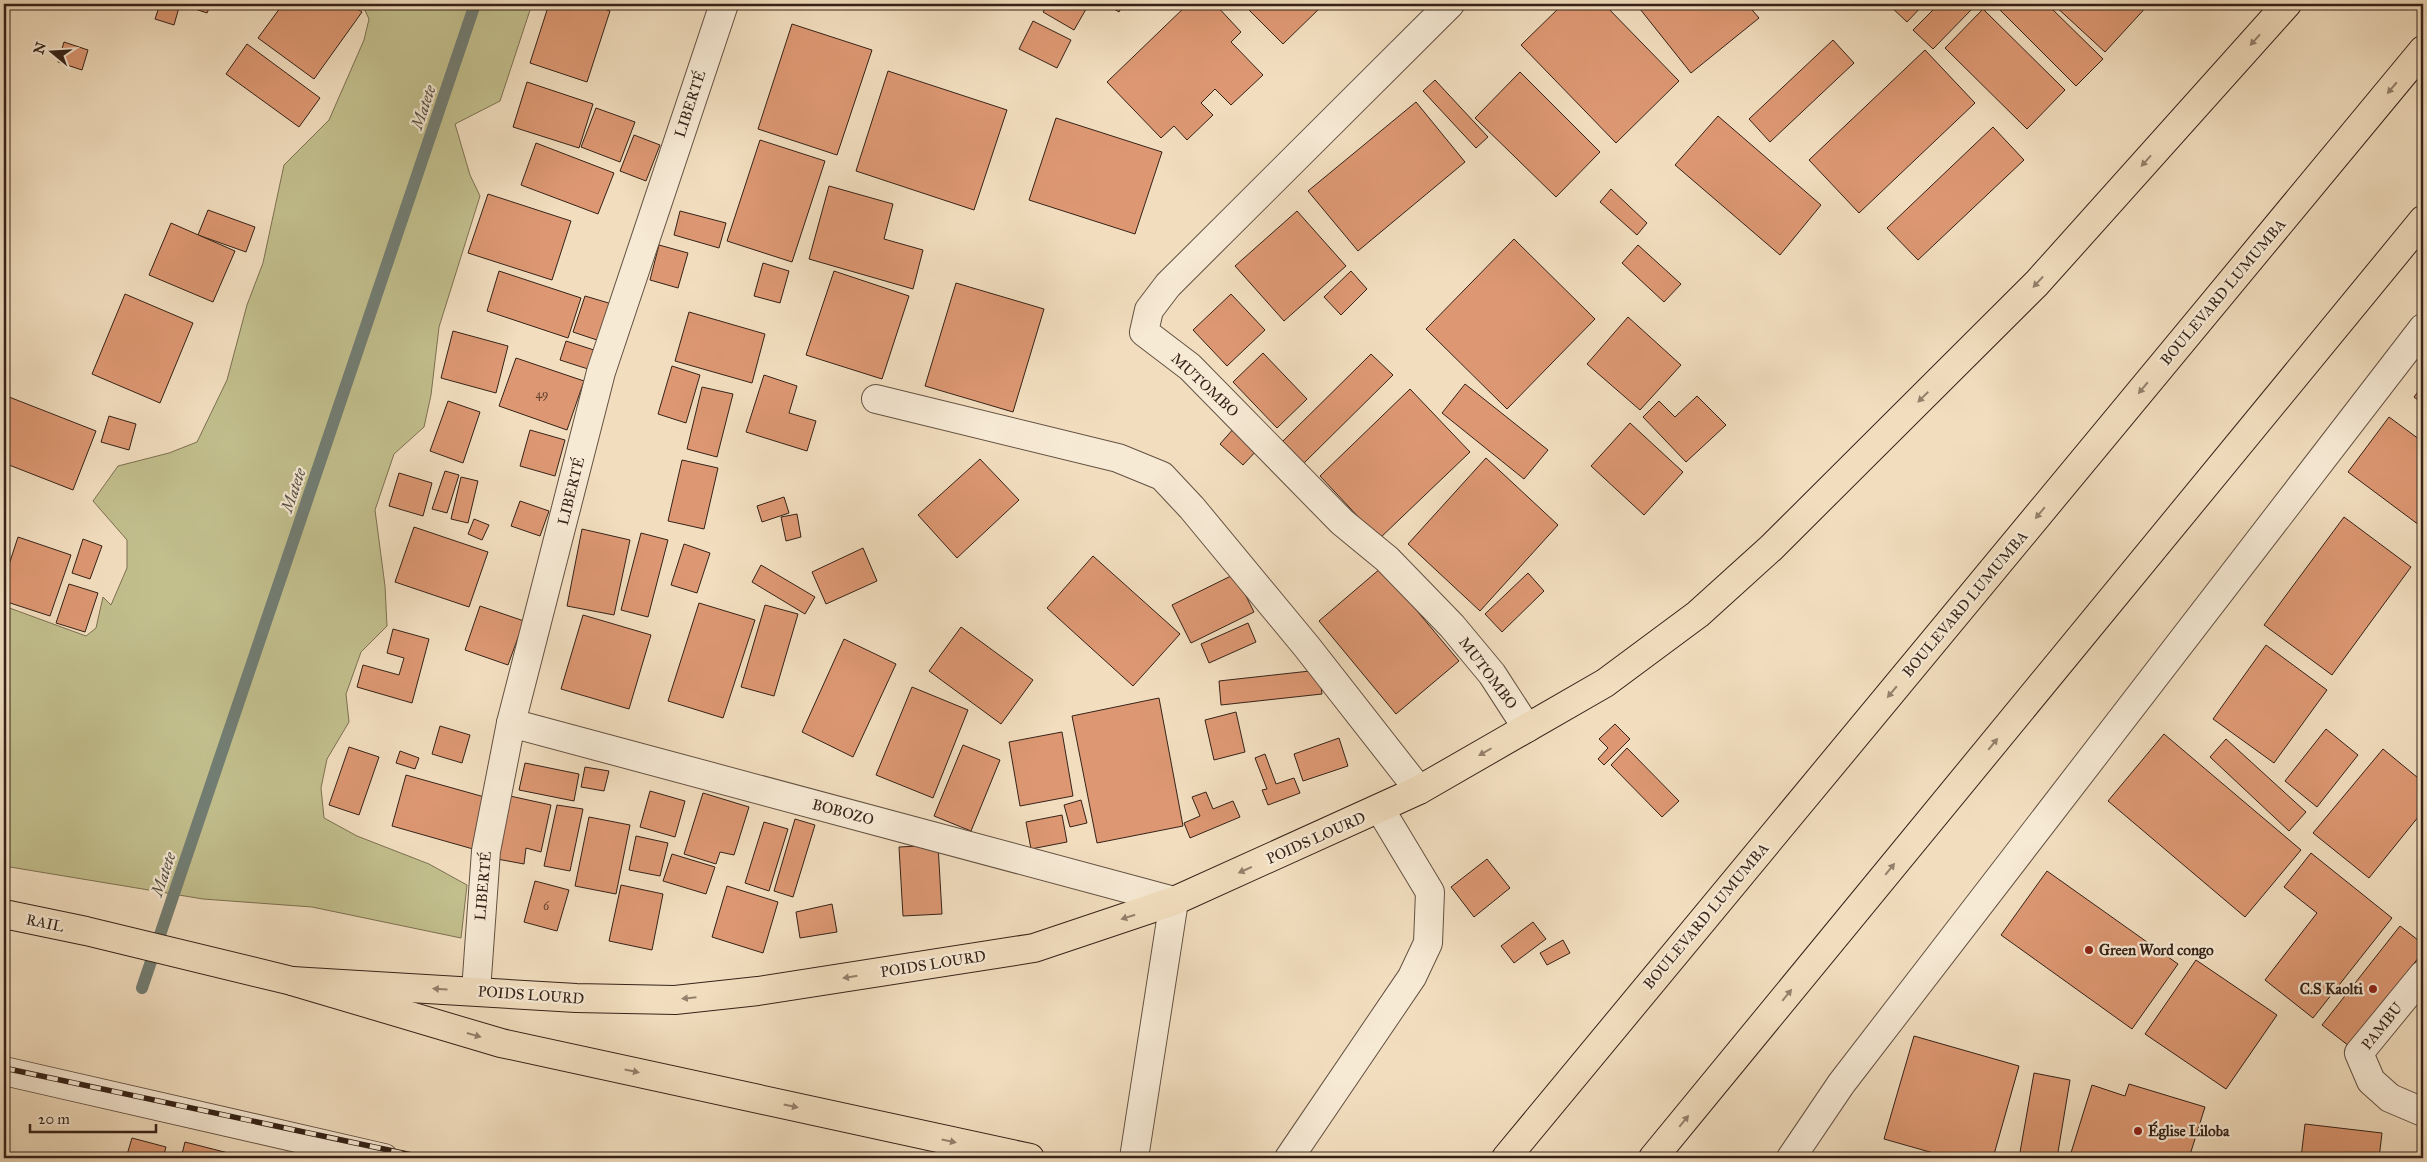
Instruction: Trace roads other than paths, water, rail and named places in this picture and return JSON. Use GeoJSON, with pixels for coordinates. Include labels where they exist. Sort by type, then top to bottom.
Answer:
{"type":"FeatureCollection","features":[{"type":"Feature","properties":{"kind":"main road","name":"POIDS LOURD"},"geometry":{"type":"LineString","coordinates":[[292,982],[576,998],[675,1000],[758,991],[1034,948],[1174,901],[1419,790],[1605,683],[1683,625],[1771,548],[2037,283],[2287,4]]}},
{"type":"Feature","properties":{"kind":"main road","name":"BOULEVARD LUMUMBA"},"geometry":{"type":"LineString","coordinates":[[1506,1158],[2423,50]]}},
{"type":"Feature","properties":{"kind":"main road"},"geometry":{"type":"LineString","coordinates":[[1653,1158],[2423,220]]}},
{"type":"Feature","properties":{"kind":"main road","name":"RAIL"},"geometry":{"type":"LineString","coordinates":[[4,914],[86,931],[179,954]]}},
{"type":"Feature","properties":{"kind":"main road","name":"POIDS LOURD"},"geometry":{"type":"LineString","coordinates":[[179,954],[292,982],[501,1043],[1030,1158]]}},
{"type":"Feature","properties":{"kind":"street","name":"LIBERTÉ"},"geometry":{"type":"LineString","coordinates":[[476,991],[486,851],[511,723],[601,372],[724,4]]}},
{"type":"Feature","properties":{"kind":"street","name":"MUTOMBO"},"geometry":{"type":"LineString","coordinates":[[1450,4],[1168,285],[1149,310],[1144,332],[1190,367],[1342,522],[1387,559],[1452,626],[1492,674],[1528,728]]}},
{"type":"Feature","properties":{"kind":"street"},"geometry":{"type":"LineString","coordinates":[[1791,1158],[1841,1084],[2423,328]]}},
{"type":"Feature","properties":{"kind":"street"},"geometry":{"type":"LineString","coordinates":[[876,399],[1118,458],[1162,476],[1192,508],[1301,640],[1419,790]]}},
{"type":"Feature","properties":{"kind":"street","name":"BOBOZO"},"geometry":{"type":"LineString","coordinates":[[511,723],[1174,901]]}},
{"type":"Feature","properties":{"kind":"street"},"geometry":{"type":"LineString","coordinates":[[1289,1158],[1412,976],[1428,942],[1430,892],[1380,809]]}},
{"type":"Feature","properties":{"kind":"street"},"geometry":{"type":"LineString","coordinates":[[1134,1158],[1174,901]]}},
{"type":"Feature","properties":{"kind":"street","name":"PAMBU"},"geometry":{"type":"LineString","coordinates":[[2423,975],[2359,1053],[2371,1081],[2390,1098],[2423,1112]]}},
{"type":"Feature","properties":{"kind":"street"},"geometry":{"type":"LineString","coordinates":[[4,1071],[384,1158]]}},
{"type":"Feature","properties":{"kind":"waterway","name":"Matete"},"geometry":{"type":"LineString","coordinates":[[142,988],[475,4]]}},
{"type":"Feature","properties":{"kind":"railway"},"geometry":{"type":"LineString","coordinates":[[4,1068],[426,1158]]}},
{"type":"Feature","properties":{"kind":"place","name":"Green Word congo"},"geometry":{"type":"Point","coordinates":[2089,950]}},
{"type":"Feature","properties":{"kind":"place","name":"C.S Kaolti"},"geometry":{"type":"Point","coordinates":[2373,989]}},
{"type":"Feature","properties":{"kind":"place","name":"Église Liloba"},"geometry":{"type":"Point","coordinates":[2138,1131]}}]}
